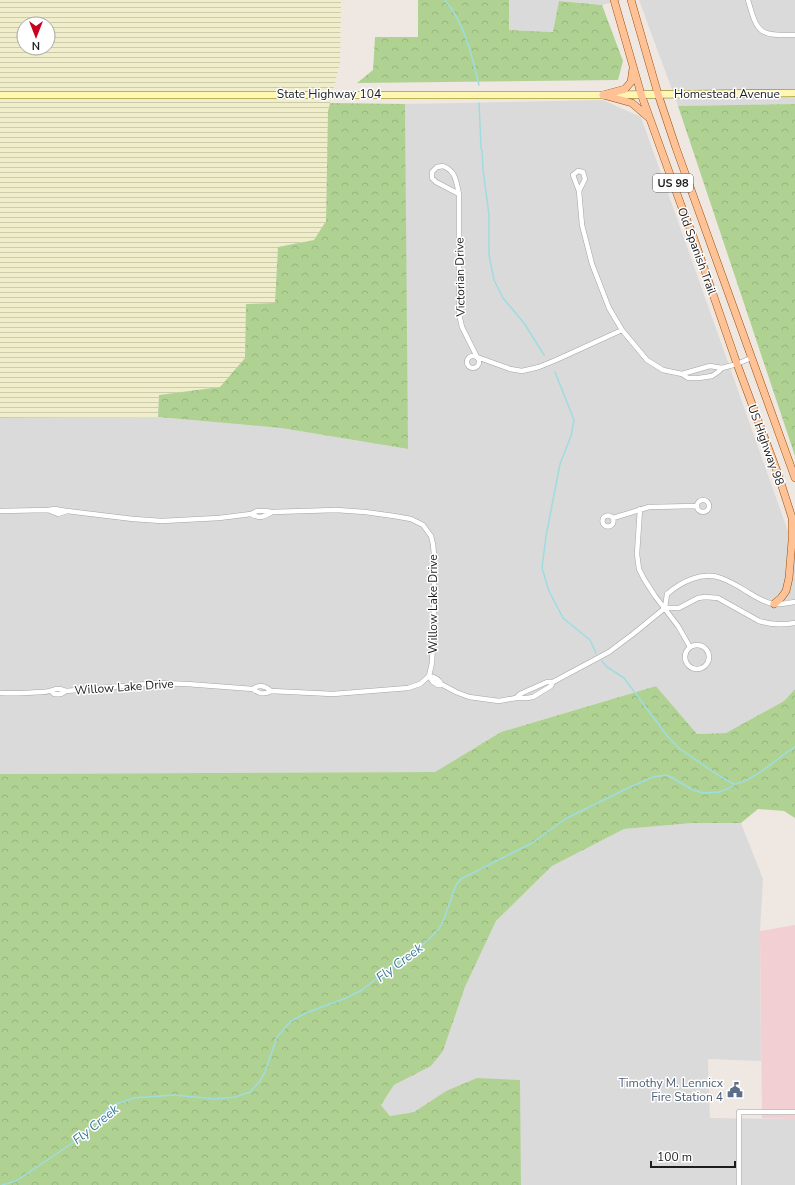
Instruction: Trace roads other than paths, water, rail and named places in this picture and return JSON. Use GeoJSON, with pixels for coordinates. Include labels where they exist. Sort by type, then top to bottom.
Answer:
{"type":"FeatureCollection","features":[{"type":"Feature","properties":{"kind":"main road","name":"Old Spanish Trail"},"geometry":{"type":"LineString","coordinates":[[614,0],[650,119],[693,236],[737,364]]}},
{"type":"Feature","properties":{"kind":"main road","name":"Old Spanish Trail"},"geometry":{"type":"LineString","coordinates":[[631,0],[658,94],[676,148],[724,278],[751,358]]}},
{"type":"Feature","properties":{"kind":"main road"},"geometry":{"type":"LineString","coordinates":[[603,95],[625,89],[631,82],[634,67]]}},
{"type":"Feature","properties":{"kind":"main road","name":"Homestead Avenue"},"geometry":{"type":"LineString","coordinates":[[658,94],[795,93]]}},
{"type":"Feature","properties":{"kind":"main road","name":"State Highway 104"},"geometry":{"type":"LineString","coordinates":[[0,95],[658,94]]}},
{"type":"Feature","properties":{"kind":"main road"},"geometry":{"type":"LineString","coordinates":[[603,95],[632,103],[650,119]]}},
{"type":"Feature","properties":{"kind":"main road","name":"US Highway 98"},"geometry":{"type":"LineString","coordinates":[[751,358],[795,478]]}},
{"type":"Feature","properties":{"kind":"main road","name":"US Highway 98"},"geometry":{"type":"LineString","coordinates":[[737,364],[778,474],[795,527]]}},
{"type":"Feature","properties":{"kind":"main road"},"geometry":{"type":"LineString","coordinates":[[774,604],[786,591],[789,578],[792,519]]}},
{"type":"Feature","properties":{"kind":"street"},"geometry":{"type":"LineString","coordinates":[[748,0],[754,21],[762,31],[773,35],[795,35]]}},
{"type":"Feature","properties":{"kind":"street","name":"Victorian Drive"},"geometry":{"type":"LineString","coordinates":[[459,194],[436,182],[432,178],[432,172],[437,167],[443,166],[448,168],[456,179],[459,194],[459,314],[462,327],[477,357],[510,370],[522,371],[539,367],[622,330]]}},
{"type":"Feature","properties":{"kind":"street"},"geometry":{"type":"LineString","coordinates":[[579,191],[582,225],[592,264],[609,308],[622,330],[647,360],[662,370],[682,374],[688,378],[705,377],[715,374],[722,368]]}},
{"type":"Feature","properties":{"kind":"street"},"geometry":{"type":"LineString","coordinates":[[682,374],[710,366],[722,368],[751,358]]}},
{"type":"Feature","properties":{"kind":"street"},"geometry":{"type":"LineString","coordinates":[[613,518],[649,507],[697,506]]}},
{"type":"Feature","properties":{"kind":"street"},"geometry":{"type":"LineString","coordinates":[[640,509],[637,554],[638,565],[644,580],[678,626],[690,647]]}},
{"type":"Feature","properties":{"kind":"street","name":"Willow Lake Drive"},"geometry":{"type":"LineString","coordinates":[[0,511],[48,510],[58,514],[67,512],[162,521],[191,520],[251,514],[256,517],[260,517],[266,516],[272,512],[336,510],[365,512],[411,519],[423,525],[431,536],[434,555],[433,656],[429,676],[420,684],[408,688],[362,692],[333,694],[271,691],[261,694],[253,689]]}},
{"type":"Feature","properties":{"kind":"street"},"geometry":{"type":"LineString","coordinates":[[665,608],[667,594],[675,587],[692,579],[709,576],[721,577],[766,602],[774,604],[795,602]]}},
{"type":"Feature","properties":{"kind":"street"},"geometry":{"type":"LineString","coordinates":[[429,676],[433,682],[441,684],[469,697],[499,701],[533,697],[551,686],[553,682],[608,652],[665,608],[679,608],[698,598],[718,598],[766,623],[785,625],[795,623]]}},
{"type":"Feature","properties":{"kind":"street"},"geometry":{"type":"LineString","coordinates":[[694,645],[702,646],[708,651],[708,662],[702,668],[694,668],[688,664],[685,657],[687,649],[690,647],[694,645]]}},
{"type":"Feature","properties":{"kind":"street"},"geometry":{"type":"LineString","coordinates":[[516,698],[520,694],[547,682],[553,682]]}},
{"type":"Feature","properties":{"kind":"street","name":"Willow Lake Drive"},"geometry":{"type":"LineString","coordinates":[[0,693],[13,694],[51,691],[55,688],[66,691],[158,683],[194,684],[253,689],[259,686],[264,686],[271,691]]}},
{"type":"Feature","properties":{"kind":"street"},"geometry":{"type":"LineString","coordinates":[[739,1185],[739,1112],[795,1112]]}},
{"type":"Feature","properties":{"kind":"waterway"},"geometry":{"type":"LineString","coordinates":[[445,0],[452,9],[463,30],[479,85]]}},
{"type":"Feature","properties":{"kind":"waterway"},"geometry":{"type":"LineString","coordinates":[[479,103],[481,148],[489,215],[489,255],[494,280],[503,298],[524,323],[544,355]]}},
{"type":"Feature","properties":{"kind":"waterway"},"geometry":{"type":"LineString","coordinates":[[555,372],[574,420],[571,436],[560,464],[546,536],[542,568],[549,591],[563,618],[590,640],[596,653]]}},
{"type":"Feature","properties":{"kind":"waterway"},"geometry":{"type":"LineString","coordinates":[[602,661],[607,667],[624,678],[668,737],[680,749],[734,784]]}},
{"type":"Feature","properties":{"kind":"waterway","name":"Fly Creek"},"geometry":{"type":"LineString","coordinates":[[2,1185],[16,1181],[80,1138],[110,1107],[116,1104],[134,1098],[173,1095],[216,1099],[235,1097],[250,1092],[260,1081],[265,1072],[277,1037],[291,1021],[306,1013],[346,998],[362,990],[388,969],[407,957],[439,929],[456,885],[461,879],[532,843],[565,819],[653,777],[666,775],[693,790],[703,793],[719,792],[732,787],[734,784],[749,779],[795,747]]}},
{"type":"Feature","properties":{"kind":"place","name":"Timothy M. Lennicx Fire Station 4"},"geometry":{"type":"Point","coordinates":[735,1090]}}]}
